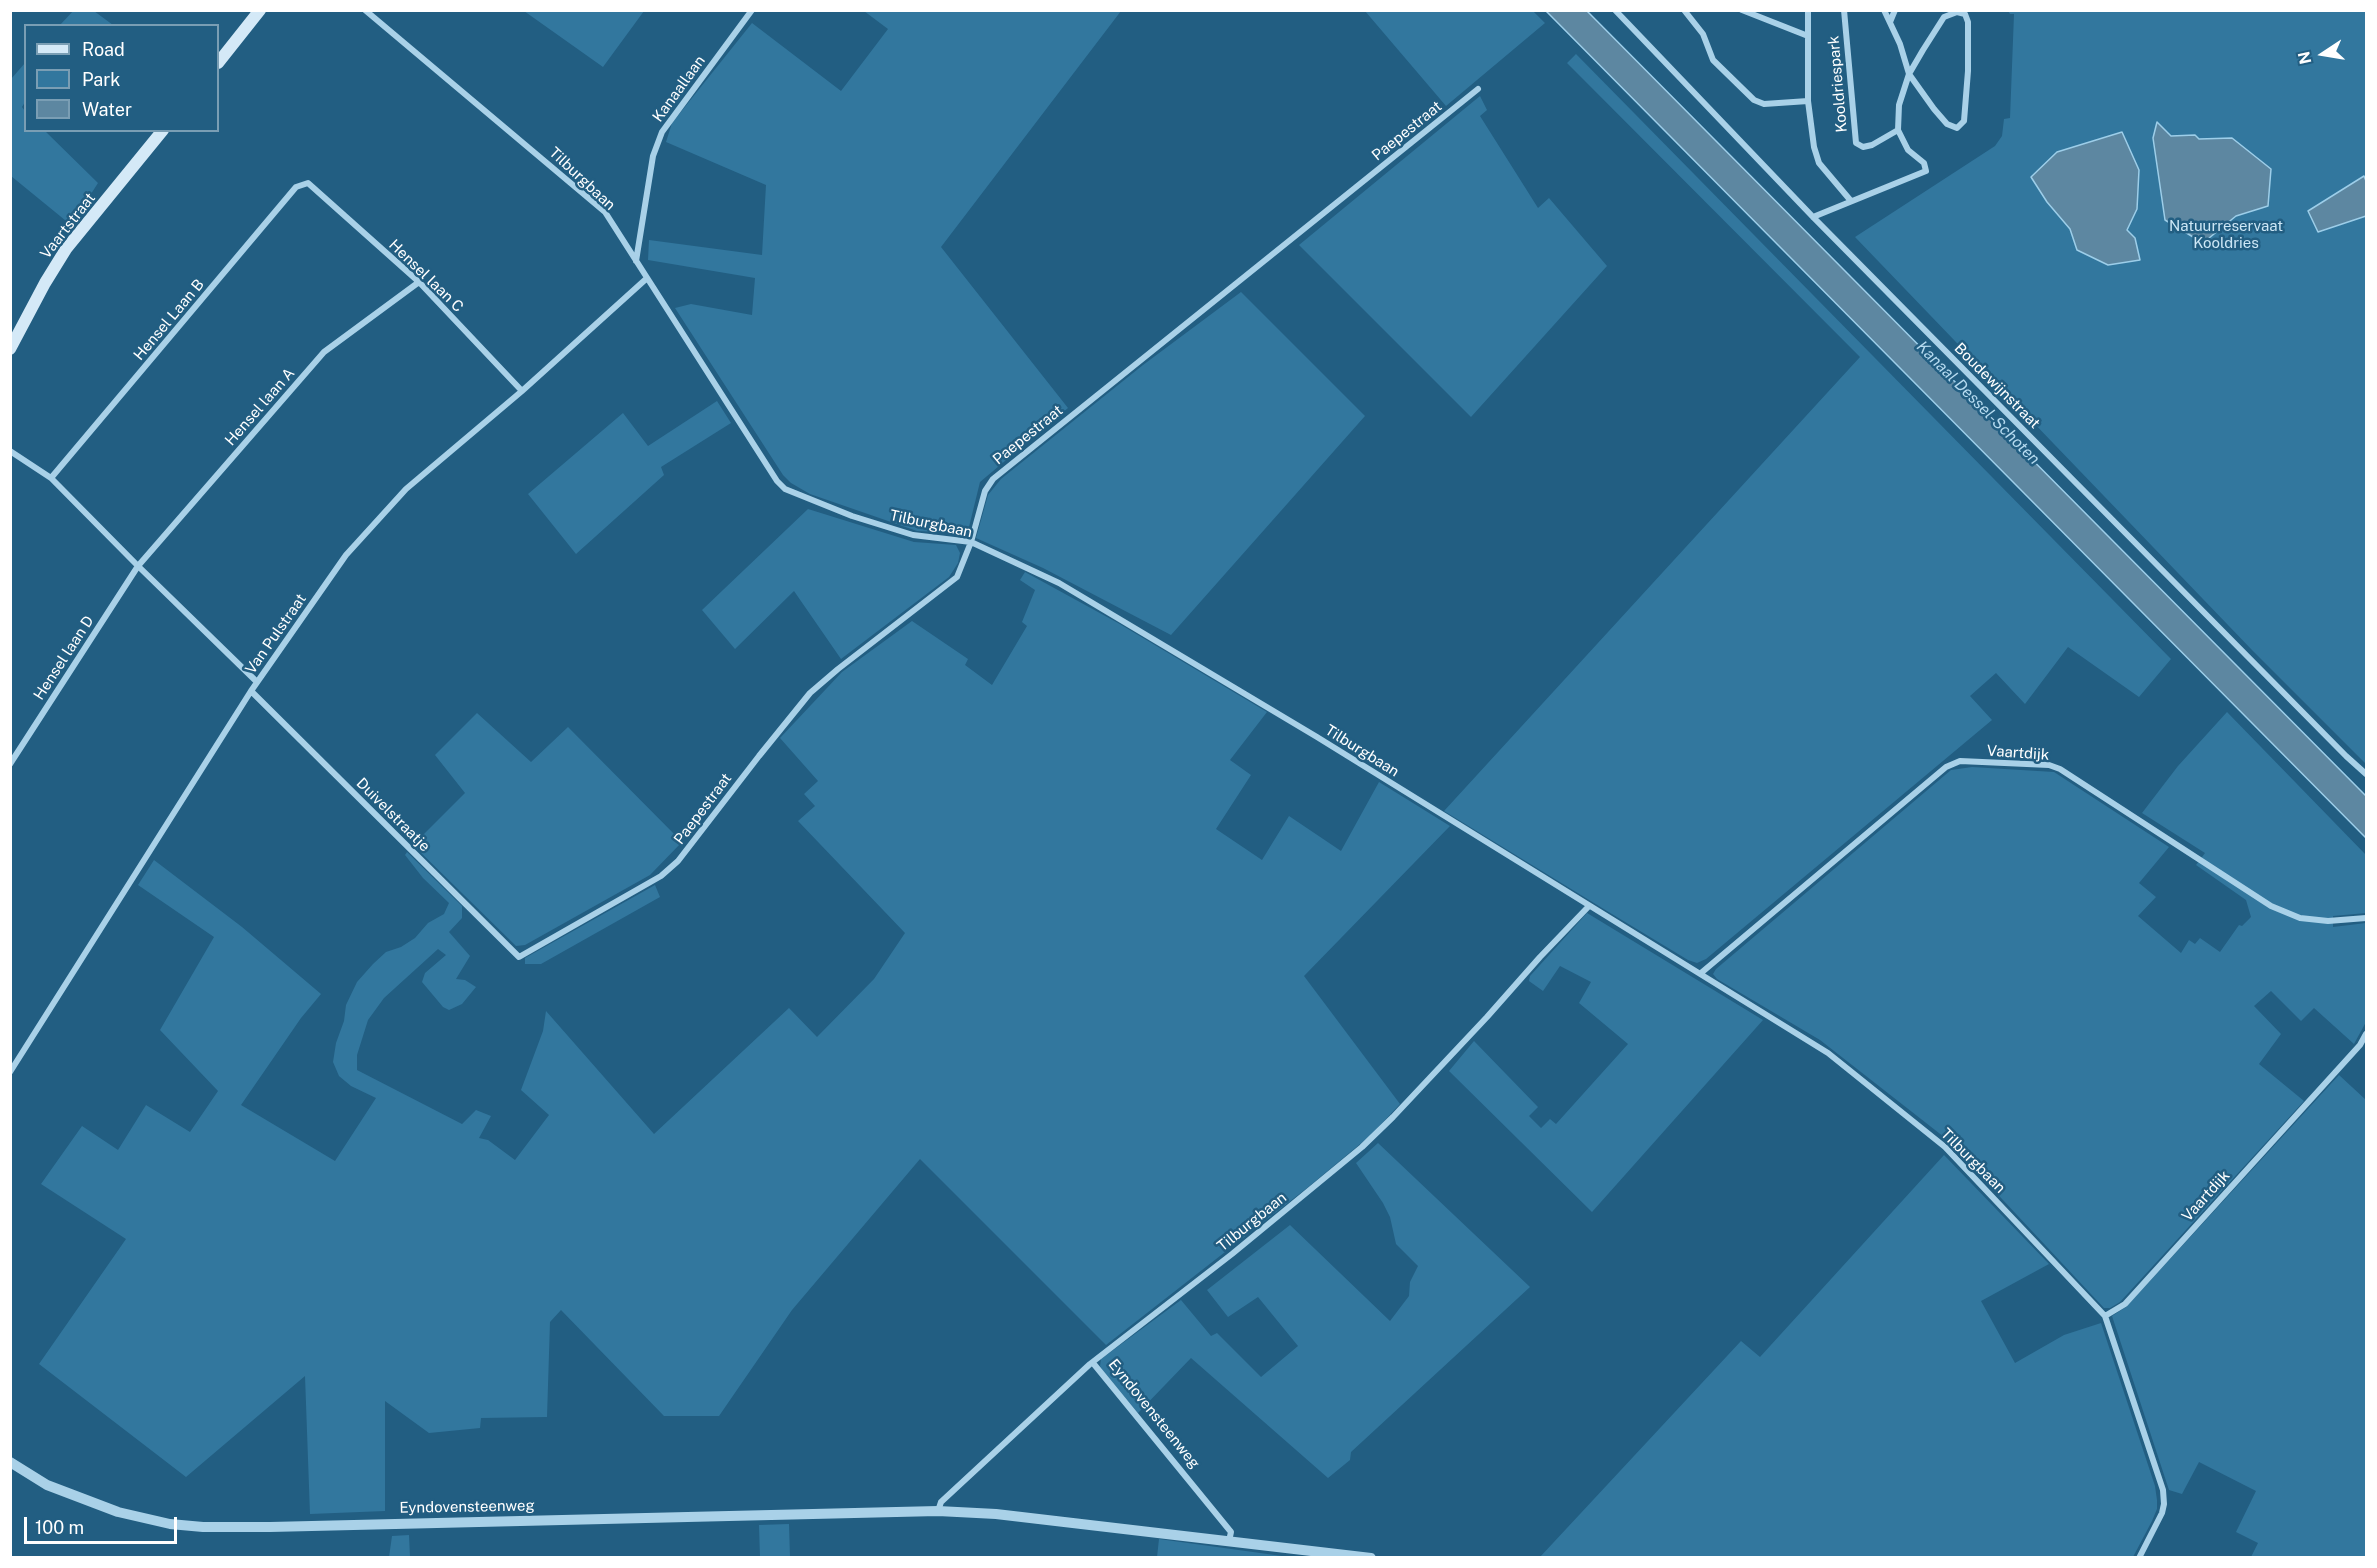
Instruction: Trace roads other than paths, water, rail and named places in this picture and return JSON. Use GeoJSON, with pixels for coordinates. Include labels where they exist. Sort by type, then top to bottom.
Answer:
{"type":"FeatureCollection","features":[{"type":"Feature","properties":{"kind":"main road"},"geometry":{"type":"LineString","coordinates":[[219,62],[260,10]]}},
{"type":"Feature","properties":{"kind":"main road","name":"Vaartstraat"},"geometry":{"type":"LineString","coordinates":[[10,349],[45,282],[66,249],[161,132]]}},
{"type":"Feature","properties":{"kind":"street","name":"Tilburgbaan"},"geometry":{"type":"LineString","coordinates":[[365,10],[604,212],[777,481],[785,489],[807,500],[913,535],[971,542],[1059,583],[1317,737],[1828,1053],[1945,1147],[2105,1316],[2163,1490],[2162,1513],[2139,1557]]}},
{"type":"Feature","properties":{"kind":"street","name":"Kanaallaan"},"geometry":{"type":"LineString","coordinates":[[636,262],[653,156],[662,132],[752,10]]}},
{"type":"Feature","properties":{"kind":"street","name":"Boudewijnstraat"},"geometry":{"type":"LineString","coordinates":[[1615,10],[1814,217],[2337,747],[2367,774]]}},
{"type":"Feature","properties":{"kind":"street","name":"Kooldriespark"},"geometry":{"type":"LineString","coordinates":[[1684,10],[1703,34],[1713,60],[1754,100],[1764,104],[1808,101]]}},
{"type":"Feature","properties":{"kind":"street","name":"Kooldriespark"},"geometry":{"type":"LineString","coordinates":[[1743,10],[1808,36]]}},
{"type":"Feature","properties":{"kind":"street","name":"Kooldriespark"},"geometry":{"type":"LineString","coordinates":[[1808,10],[1808,101],[1814,147],[1819,163],[1851,201]]}},
{"type":"Feature","properties":{"kind":"street","name":"Kooldriespark"},"geometry":{"type":"LineString","coordinates":[[1844,10],[1856,143],[1863,147],[1888,137],[1898,130]]}},
{"type":"Feature","properties":{"kind":"street"},"geometry":{"type":"LineString","coordinates":[[1814,217],[1918,177],[1926,171],[1924,163],[1908,150],[1898,130],[1899,105],[1909,74],[1944,17],[1957,12],[1965,14],[1968,22],[1968,71],[1964,121],[1957,128],[1947,124],[1909,74],[1884,10]]}},
{"type":"Feature","properties":{"kind":"street"},"geometry":{"type":"LineString","coordinates":[[1890,22],[1895,10]]}},
{"type":"Feature","properties":{"kind":"street","name":"Paepestraat"},"geometry":{"type":"LineString","coordinates":[[519,957],[661,876],[678,861],[810,693],[957,578],[971,542],[985,492],[993,479],[1478,89]]}},
{"type":"Feature","properties":{"kind":"street","name":"Hensel laan C"},"geometry":{"type":"LineString","coordinates":[[308,183],[418,282],[522,391]]}},
{"type":"Feature","properties":{"kind":"street","name":"Hensel Laan B"},"geometry":{"type":"LineString","coordinates":[[51,478],[296,188],[308,183]]}},
{"type":"Feature","properties":{"kind":"street","name":"Van Pulstraat"},"geometry":{"type":"LineString","coordinates":[[10,1072],[250,691],[346,555],[406,489],[522,391],[646,279]]}},
{"type":"Feature","properties":{"kind":"street","name":"Hensel laan A"},"geometry":{"type":"LineString","coordinates":[[138,566],[324,352],[418,282]]}},
{"type":"Feature","properties":{"kind":"street"},"geometry":{"type":"LineString","coordinates":[[10,451],[51,478],[257,682]]}},
{"type":"Feature","properties":{"kind":"street","name":"Hensel laan D"},"geometry":{"type":"LineString","coordinates":[[10,764],[138,566]]}},
{"type":"Feature","properties":{"kind":"street","name":"Duivelstraatje"},"geometry":{"type":"LineString","coordinates":[[250,691],[519,957]]}},
{"type":"Feature","properties":{"kind":"street","name":"Vaartdijk"},"geometry":{"type":"LineString","coordinates":[[1701,973],[1946,767],[1960,761],[2049,765],[2060,769],[2271,906],[2300,918],[2328,921],[2367,918]]}},
{"type":"Feature","properties":{"kind":"street","name":"Tilburgbaan"},"geometry":{"type":"LineString","coordinates":[[1093,1363],[1267,1226],[1362,1147],[1393,1118],[1589,906]]}},
{"type":"Feature","properties":{"kind":"street","name":"Vaartdijk"},"geometry":{"type":"LineString","coordinates":[[2105,1316],[2125,1304],[2360,1045],[2367,1034]]}},
{"type":"Feature","properties":{"kind":"street","name":"Eyndovensteenweg"},"geometry":{"type":"LineString","coordinates":[[938,1511],[941,1502],[1093,1363],[1231,1532],[1229,1541]]}},
{"type":"Feature","properties":{"kind":"street","name":"Eyndovensteenweg"},"geometry":{"type":"LineString","coordinates":[[10,1462],[47,1485],[81,1500],[118,1512],[170,1524],[203,1527],[938,1511],[996,1514],[1371,1557]]}},
{"type":"Feature","properties":{"kind":"water"},"geometry":{"type":"Polygon","coordinates":[[[1546,11],[1587,11],[2366,796],[2366,838],[1546,11]]]}},
{"type":"Feature","properties":{"kind":"water"},"geometry":{"type":"Polygon","coordinates":[[[2157,122],[2171,136],[2195,135],[2199,139],[2232,138],[2271,169],[2268,206],[2236,216],[2203,243],[2165,220],[2153,138],[2157,122]]]}},
{"type":"Feature","properties":{"kind":"water"},"geometry":{"type":"Polygon","coordinates":[[[2122,132],[2139,170],[2137,209],[2127,230],[2135,238],[2140,260],[2108,265],[2077,250],[2070,229],[2047,202],[2031,177],[2057,152],[2122,132]]]}},
{"type":"Feature","properties":{"kind":"water"},"geometry":{"type":"Polygon","coordinates":[[[2364,176],[2366,216],[2318,232],[2308,211],[2364,176]]]}},
{"type":"Feature","properties":{"kind":"park label","name":"Natuurreservaat Kooldries"},"geometry":{"type":"Point","coordinates":[2226,234]}},
{"type":"Feature","properties":{"kind":"water label","name":"Kanaal Dessel-Schoten"},"geometry":{"type":"Point","coordinates":[1978,403]}}]}
